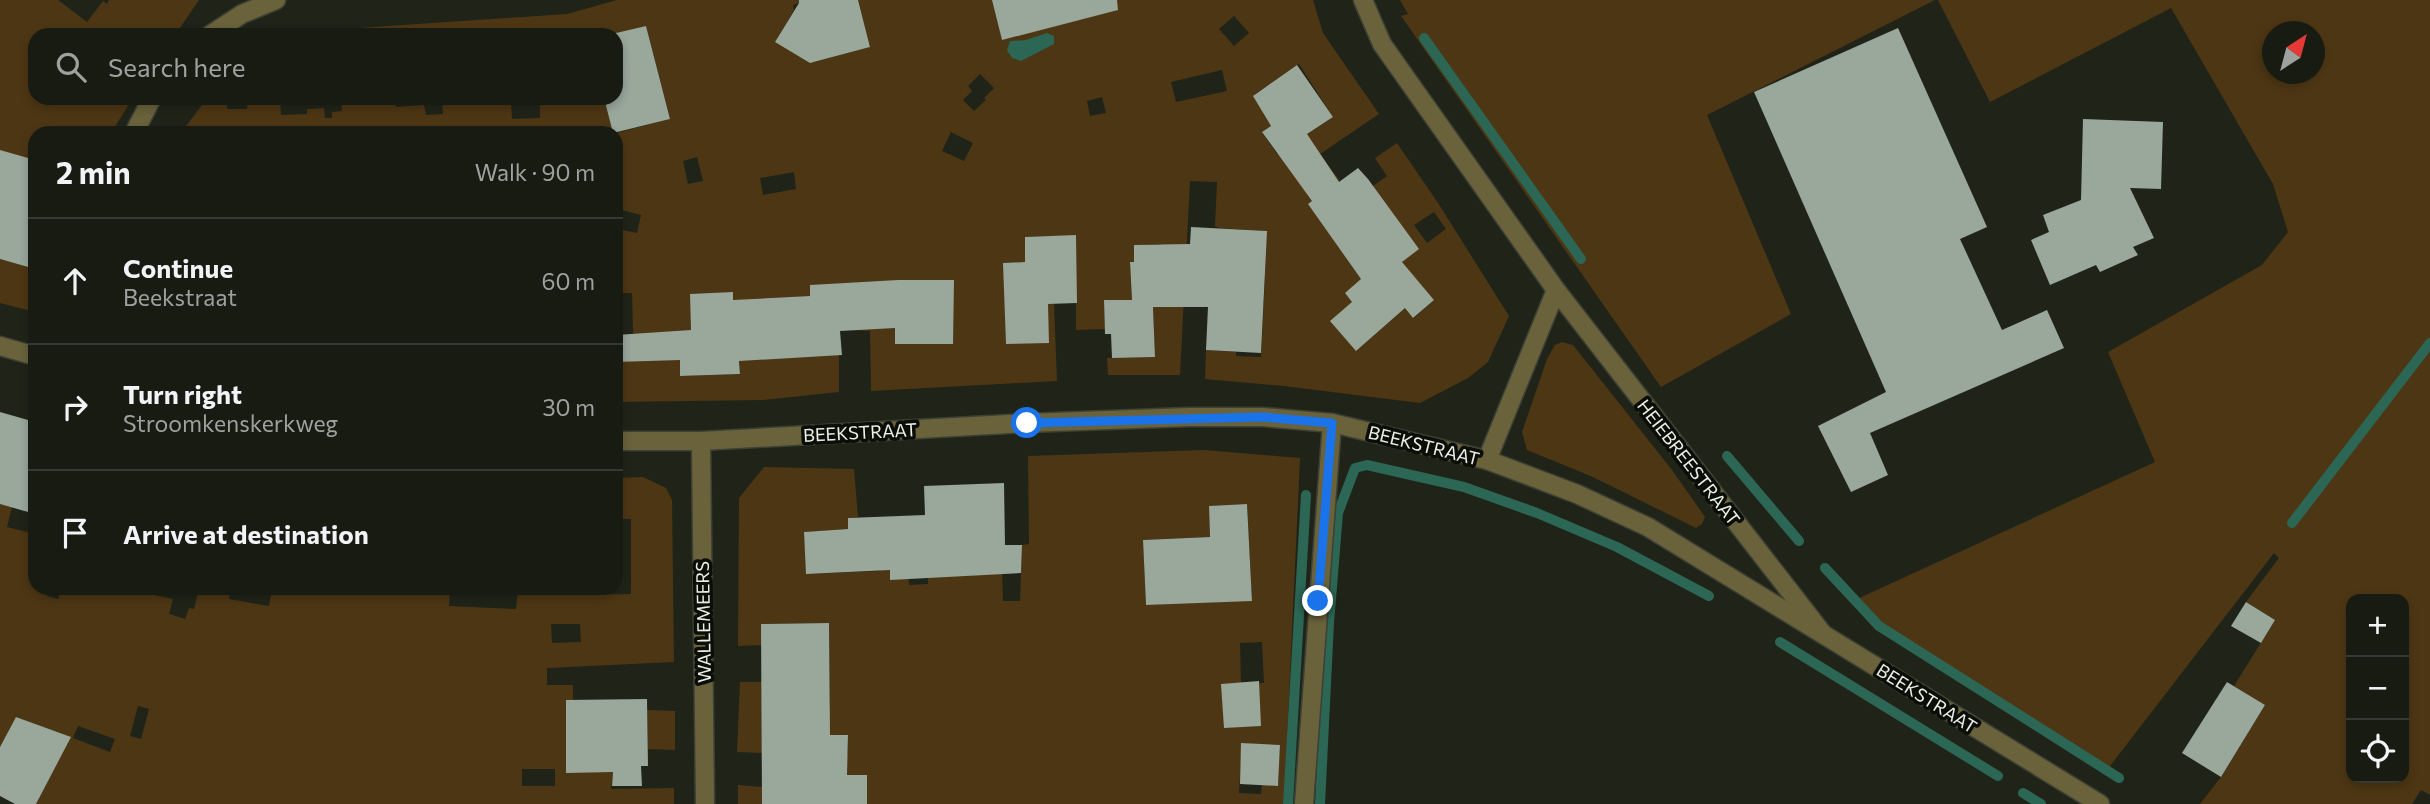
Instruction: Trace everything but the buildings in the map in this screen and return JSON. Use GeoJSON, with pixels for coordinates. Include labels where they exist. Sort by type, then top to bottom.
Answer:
{"type":"FeatureCollection","features":[{"type":"Feature","properties":{"kind":"street"},"geometry":{"type":"LineString","coordinates":[[221,28],[242,14],[276,0]]}},
{"type":"Feature","properties":{"kind":"street","name":"HEIEBREESTRAAT"},"geometry":{"type":"LineString","coordinates":[[1363,0],[1382,44],[1556,290],[1823,634]]}},
{"type":"Feature","properties":{"kind":"street"},"geometry":{"type":"LineString","coordinates":[[138,126],[148,105]]}},
{"type":"Feature","properties":{"kind":"street"},"geometry":{"type":"LineString","coordinates":[[1487,460],[1556,290]]}},
{"type":"Feature","properties":{"kind":"street"},"geometry":{"type":"LineString","coordinates":[[0,346],[28,354]]}},
{"type":"Feature","properties":{"kind":"street","name":"BEEKSTRAAT"},"geometry":{"type":"LineString","coordinates":[[623,441],[701,441],[1027,423],[1262,417],[1332,423],[1487,460],[1577,494],[1648,527],[2100,804]]}},
{"type":"Feature","properties":{"kind":"street"},"geometry":{"type":"LineString","coordinates":[[1304,804],[1332,423]]}},
{"type":"Feature","properties":{"kind":"street","name":"WALLEMEERS"},"geometry":{"type":"LineString","coordinates":[[701,441],[705,804]]}},
{"type":"Feature","properties":{"kind":"shaded area"},"geometry":{"type":"Polygon","coordinates":[[[0,0],[58,0],[87,22],[103,1],[107,4],[109,0],[199,0],[180,28],[28,28],[28,105],[129,105],[115,126],[28,126],[28,160],[0,161],[0,0]]]}},
{"type":"Feature","properties":{"kind":"shaded area"},"geometry":{"type":"Polygon","coordinates":[[[617,0],[799,0],[799,3],[793,5],[794,10],[775,42],[815,62],[870,47],[858,0],[992,0],[1002,39],[1014,0],[1313,0],[1323,33],[1379,114],[1320,154],[1340,181],[1309,204],[1373,186],[1387,176],[1375,158],[1397,143],[1509,316],[1488,362],[1468,378],[1420,403],[1205,379],[1206,350],[1236,352],[1236,356],[1261,357],[1265,278],[1217,276],[1267,231],[1215,226],[1217,182],[1190,181],[1180,375],[1108,375],[1107,358],[1155,357],[1153,307],[1162,264],[1161,244],[1134,245],[1134,262],[1130,262],[1132,300],[1104,301],[1105,329],[1076,330],[1076,236],[1025,237],[1025,262],[1003,263],[1048,304],[1054,304],[1057,381],[871,391],[870,331],[852,330],[810,285],[810,296],[778,298],[839,355],[839,392],[763,400],[623,402],[623,362],[634,361],[632,293],[623,293],[623,230],[637,233],[641,215],[623,210],[623,131],[670,119],[646,26],[623,32],[623,28],[359,28],[567,14],[617,0]],[[1234,16],[1219,29],[1234,46],[1249,33],[1234,16]],[[1299,64],[1255,94],[1265,110],[1263,113],[1271,126],[1262,132],[1277,154],[1333,117],[1299,64]],[[1222,70],[1171,82],[1176,102],[1227,91],[1222,70]],[[980,74],[968,86],[972,91],[963,100],[974,111],[994,88],[980,74]],[[1102,97],[1087,101],[1090,116],[1106,113],[1102,97]],[[951,132],[942,151],[964,161],[973,143],[951,132]],[[697,157],[683,161],[688,184],[703,181],[697,157]],[[794,172],[760,178],[763,195],[796,189],[794,172]],[[1434,212],[1414,225],[1427,243],[1446,229],[1434,212]],[[1400,261],[1345,293],[1352,302],[1356,351],[1405,308],[1414,318],[1434,300],[1400,261]],[[896,280],[896,343],[953,344],[953,281],[896,280]],[[738,328],[678,331],[681,376],[740,374],[738,328]]]}},
{"type":"Feature","properties":{"kind":"shaded area"},"geometry":{"type":"Polygon","coordinates":[[[1400,0],[1935,0],[1707,115],[1791,314],[1661,387],[1401,16],[1408,14],[1400,0]]]}},
{"type":"Feature","properties":{"kind":"shaded area"},"geometry":{"type":"Polygon","coordinates":[[[1938,0],[2430,0],[2430,795],[2421,790],[2412,804],[2200,804],[2221,777],[2265,705],[2234,686],[2275,620],[2246,602],[2279,558],[2274,553],[2107,770],[1879,626],[1855,600],[2155,462],[2108,352],[2262,265],[2288,232],[2273,184],[2171,8],[1990,102],[1938,0]]]}},
{"type":"Feature","properties":{"kind":"shaded area"},"geometry":{"type":"Polygon","coordinates":[[[1047,33],[1054,36],[1054,44],[1021,61],[1012,58],[1007,50],[1010,41],[1026,40],[1047,33]]]}},
{"type":"Feature","properties":{"kind":"shaded area"},"geometry":{"type":"Polygon","coordinates":[[[202,105],[227,105],[227,109],[247,109],[247,105],[280,105],[281,115],[307,114],[307,109],[324,108],[325,118],[332,118],[332,112],[342,111],[342,105],[424,105],[426,115],[443,114],[442,105],[511,105],[512,119],[540,118],[540,105],[606,105],[611,126],[186,126],[202,105]]]}},
{"type":"Feature","properties":{"kind":"shaded area"},"geometry":{"type":"Polygon","coordinates":[[[0,259],[28,267],[28,310],[0,303],[0,259]]]}},
{"type":"Feature","properties":{"kind":"shaded area"},"geometry":{"type":"Polygon","coordinates":[[[1562,342],[1573,345],[1672,470],[1705,517],[1702,524],[1696,528],[1593,477],[1527,450],[1522,432],[1547,359],[1555,345],[1562,342]]]}},
{"type":"Feature","properties":{"kind":"shaded area"},"geometry":{"type":"Polygon","coordinates":[[[1204,450],[1300,458],[1284,804],[867,804],[867,775],[842,775],[842,754],[848,754],[848,735],[825,735],[762,753],[737,752],[740,682],[762,682],[830,706],[829,623],[762,624],[762,645],[738,646],[739,498],[764,467],[854,469],[858,517],[848,518],[848,529],[804,532],[807,574],[880,571],[878,517],[905,517],[909,585],[928,584],[928,577],[1002,570],[1003,601],[1020,601],[1022,545],[1029,544],[1028,456],[1204,450]],[[1247,504],[1209,506],[1210,537],[1143,540],[1146,605],[1252,600],[1247,504]],[[1262,642],[1240,643],[1241,682],[1264,683],[1262,642]],[[1242,744],[1239,793],[1261,794],[1262,785],[1278,786],[1280,745],[1242,744]]]}},
{"type":"Feature","properties":{"kind":"shaded area"},"geometry":{"type":"Polygon","coordinates":[[[643,477],[666,488],[672,500],[674,662],[547,668],[547,685],[573,685],[573,700],[566,701],[566,734],[588,772],[613,772],[611,789],[674,788],[674,804],[36,804],[70,737],[16,717],[0,747],[0,504],[12,507],[7,527],[28,532],[28,595],[47,595],[58,599],[59,595],[155,595],[173,599],[169,614],[185,619],[189,608],[194,609],[197,595],[229,595],[229,599],[269,606],[271,595],[450,595],[449,606],[516,609],[517,595],[631,594],[631,519],[623,519],[623,478],[643,477]],[[551,624],[552,643],[581,642],[580,624],[551,624]],[[138,706],[130,736],[141,739],[149,709],[138,706]],[[78,726],[73,738],[110,752],[115,739],[78,726]],[[522,769],[522,786],[555,786],[555,769],[522,769]]]}},
{"type":"Feature","properties":{"kind":"shaded area"},"geometry":{"type":"Polygon","coordinates":[[[647,710],[675,711],[675,750],[648,749],[647,710]]]}},
{"type":"Feature","properties":{"kind":"shaded area"},"geometry":{"type":"Polygon","coordinates":[[[738,785],[762,787],[762,804],[738,804],[738,785]]]}},
{"type":"Feature","properties":{"kind":"waterway"},"geometry":{"type":"LineString","coordinates":[[1424,38],[1581,259]]}},
{"type":"Feature","properties":{"kind":"waterway"},"geometry":{"type":"LineString","coordinates":[[2292,523],[2430,343]]}},
{"type":"Feature","properties":{"kind":"waterway"},"geometry":{"type":"LineString","coordinates":[[1727,456],[1799,541]]}},
{"type":"Feature","properties":{"kind":"waterway"},"geometry":{"type":"LineString","coordinates":[[1320,804],[1329,623],[1338,513],[1355,468],[1367,465],[1464,487],[1537,513],[1617,547],[1709,596]]}},
{"type":"Feature","properties":{"kind":"waterway"},"geometry":{"type":"LineString","coordinates":[[1288,804],[1306,495]]}},
{"type":"Feature","properties":{"kind":"waterway"},"geometry":{"type":"LineString","coordinates":[[1825,568],[1879,626],[2119,778]]}},
{"type":"Feature","properties":{"kind":"waterway"},"geometry":{"type":"LineString","coordinates":[[1780,642],[1998,776]]}},
{"type":"Feature","properties":{"kind":"waterway"},"geometry":{"type":"LineString","coordinates":[[2023,793],[2041,804]]}},
{"type":"Feature","properties":{"kind":"route"},"geometry":{"type":"LineString","coordinates":[[1027,423],[1262,417],[1332,423],[1318,601]]}}]}
